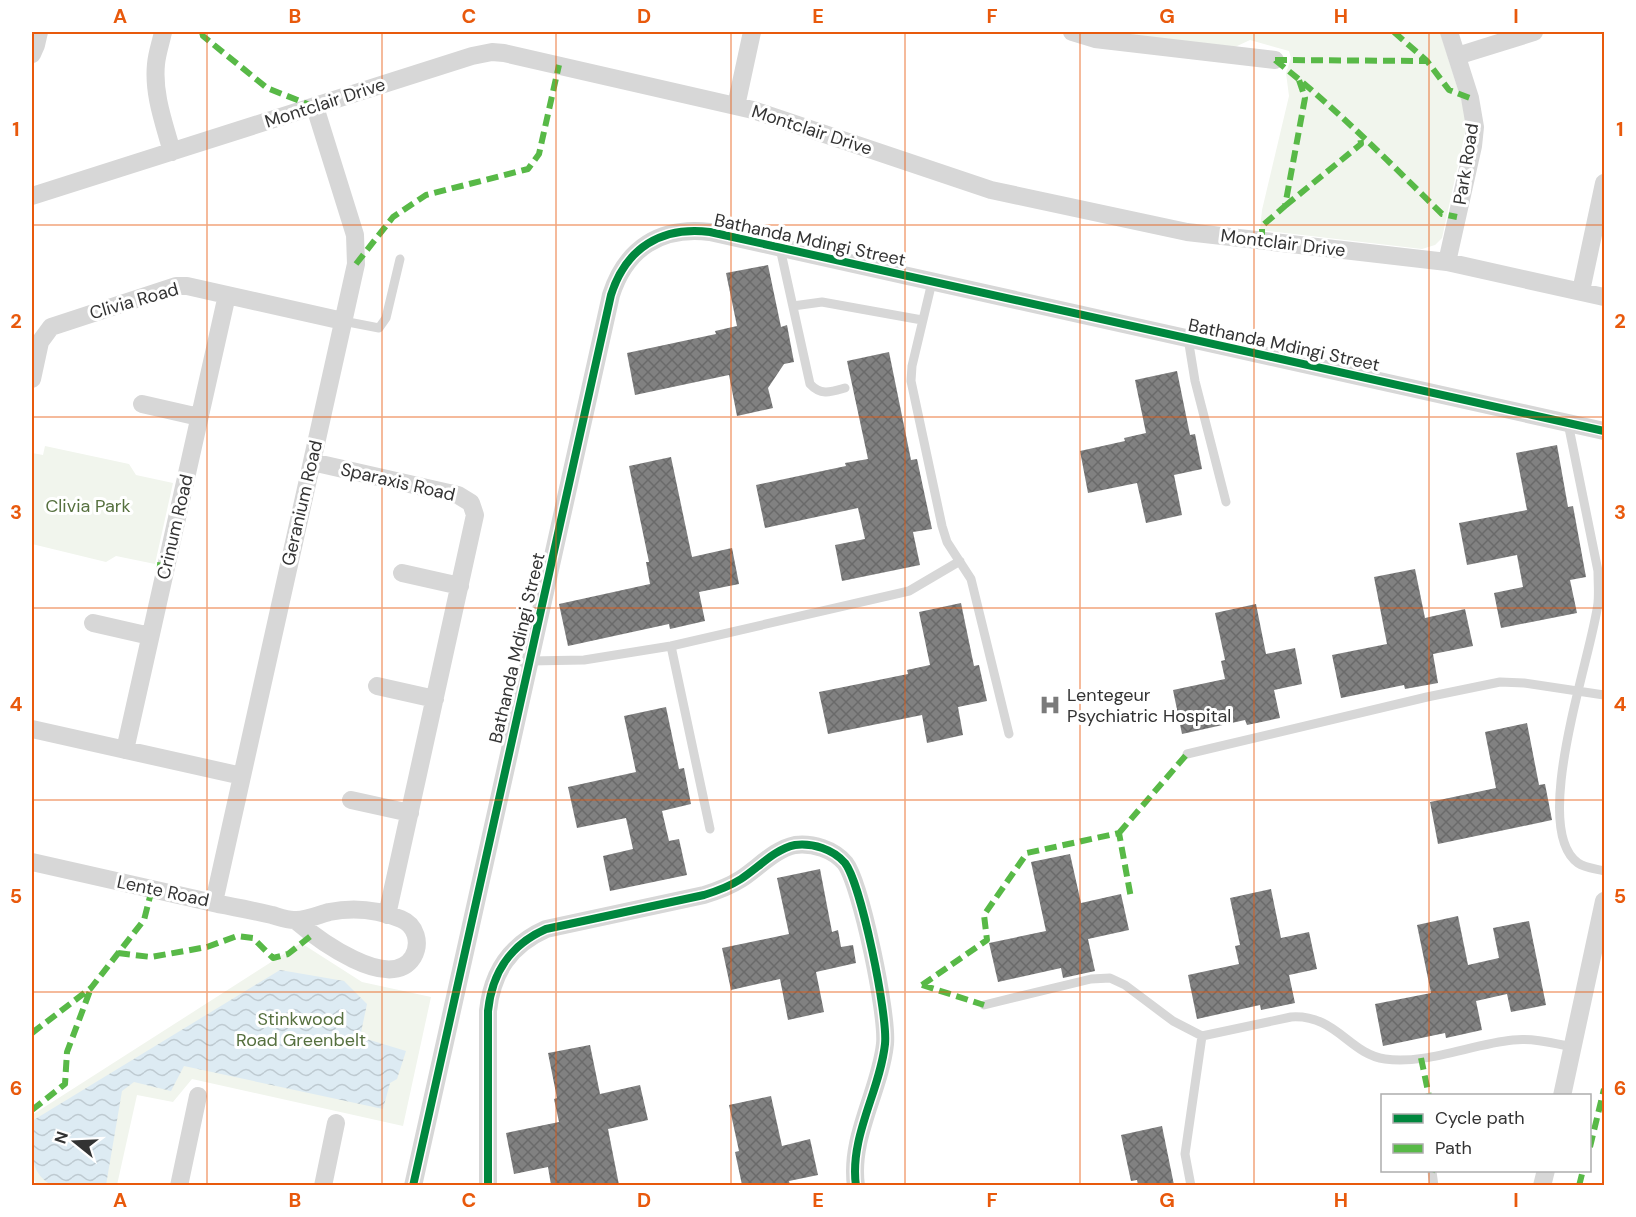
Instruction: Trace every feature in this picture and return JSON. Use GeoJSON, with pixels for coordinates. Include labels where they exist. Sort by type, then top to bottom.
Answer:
{"type":"FeatureCollection","features":[{"type":"Feature","properties":{"kind":"street"},"geometry":{"type":"LineString","coordinates":[[32,54],[39,32]]}},
{"type":"Feature","properties":{"kind":"street"},"geometry":{"type":"LineString","coordinates":[[163,32],[156,62],[156,85],[159,106],[172,152]]}},
{"type":"Feature","properties":{"kind":"street"},"geometry":{"type":"LineString","coordinates":[[736,106],[752,32]]}},
{"type":"Feature","properties":{"kind":"street"},"geometry":{"type":"LineString","coordinates":[[1071,32],[1275,60]]}},
{"type":"Feature","properties":{"kind":"street","name":"Park Road"},"geometry":{"type":"LineString","coordinates":[[1447,262],[1473,146],[1475,127],[1470,98],[1449,32]]}},
{"type":"Feature","properties":{"kind":"street"},"geometry":{"type":"LineString","coordinates":[[1457,56],[1534,32]]}},
{"type":"Feature","properties":{"kind":"street","name":"Montclair Drive"},"geometry":{"type":"LineString","coordinates":[[32,196],[472,56],[492,52],[510,54],[736,106],[1003,192],[1187,232],[1447,262],[1605,297]]}},
{"type":"Feature","properties":{"kind":"street","name":"Geranium Road"},"geometry":{"type":"LineString","coordinates":[[214,903],[356,264],[356,245],[315,107]]}},
{"type":"Feature","properties":{"kind":"street"},"geometry":{"type":"LineString","coordinates":[[1581,291],[1605,183]]}},
{"type":"Feature","properties":{"kind":"street","name":"Bathanda Mdingi Street"},"geometry":{"type":"LineString","coordinates":[[413,1185],[611,295],[630,257],[647,244],[667,234],[681,231],[710,232],[1605,431]]}},
{"type":"Feature","properties":{"kind":"street","name":"Clivia Road"},"geometry":{"type":"LineString","coordinates":[[32,379],[42,336],[51,327],[176,286],[187,286],[343,321]]}},
{"type":"Feature","properties":{"kind":"street","name":"Crinum Road"},"geometry":{"type":"LineString","coordinates":[[125,750],[227,295]]}},
{"type":"Feature","properties":{"kind":"street"},"geometry":{"type":"LineString","coordinates":[[142,404],[199,417]]}},
{"type":"Feature","properties":{"kind":"street","name":"Sparaxis Road"},"geometry":{"type":"LineString","coordinates":[[312,462],[465,498],[471,503],[475,515],[387,915]]}},
{"type":"Feature","properties":{"kind":"street"},"geometry":{"type":"LineString","coordinates":[[402,573],[460,586]]}},
{"type":"Feature","properties":{"kind":"street"},"geometry":{"type":"LineString","coordinates":[[93,623],[150,636]]}},
{"type":"Feature","properties":{"kind":"street"},"geometry":{"type":"LineString","coordinates":[[377,686],[435,699]]}},
{"type":"Feature","properties":{"kind":"street"},"geometry":{"type":"LineString","coordinates":[[32,729],[242,776]]}},
{"type":"Feature","properties":{"kind":"street"},"geometry":{"type":"LineString","coordinates":[[351,800],[410,813]]}},
{"type":"Feature","properties":{"kind":"street"},"geometry":{"type":"LineString","coordinates":[[488,1185],[489,997],[497,970],[510,952],[531,936],[546,929],[704,895],[724,888],[778,852],[797,845],[817,846],[828,850],[844,862],[850,872],[881,992],[885,1042],[856,1154],[854,1170],[856,1185]]}},
{"type":"Feature","properties":{"kind":"street","name":"Lente Road"},"geometry":{"type":"LineString","coordinates":[[32,862],[295,920],[344,910],[373,911],[406,921],[411,926],[417,940],[417,947],[406,964],[394,969],[363,964],[328,946],[295,920]]}},
{"type":"Feature","properties":{"kind":"street"},"geometry":{"type":"LineString","coordinates":[[1562,1094],[1605,901]]}},
{"type":"Feature","properties":{"kind":"street"},"geometry":{"type":"LineString","coordinates":[[178,1185],[198,1096]]}},
{"type":"Feature","properties":{"kind":"street"},"geometry":{"type":"LineString","coordinates":[[323,1185],[336,1123]]}},
{"type":"Feature","properties":{"kind":"lane"},"geometry":{"type":"LineString","coordinates":[[780,248],[810,384],[816,391],[825,393],[845,388]]}},
{"type":"Feature","properties":{"kind":"lane"},"geometry":{"type":"LineString","coordinates":[[343,321],[379,328],[383,324],[400,259]]}},
{"type":"Feature","properties":{"kind":"lane"},"geometry":{"type":"LineString","coordinates":[[932,282],[912,366],[911,381],[946,542],[971,579],[1009,734]]}},
{"type":"Feature","properties":{"kind":"lane"},"geometry":{"type":"LineString","coordinates":[[793,306],[822,302],[922,321]]}},
{"type":"Feature","properties":{"kind":"lane"},"geometry":{"type":"LineString","coordinates":[[1188,338],[1195,381],[1226,502]]}},
{"type":"Feature","properties":{"kind":"lane"},"geometry":{"type":"LineString","coordinates":[[1568,423],[1598,571],[1598,604],[1576,690],[1560,789],[1559,816],[1568,851],[1579,864],[1605,872]]}},
{"type":"Feature","properties":{"kind":"lane"},"geometry":{"type":"LineString","coordinates":[[530,661],[584,660],[671,646],[909,591],[960,561]]}},
{"type":"Feature","properties":{"kind":"lane"},"geometry":{"type":"LineString","coordinates":[[671,646],[710,829]]}},
{"type":"Feature","properties":{"kind":"lane"},"geometry":{"type":"LineString","coordinates":[[1187,754],[1500,682],[1605,695]]}},
{"type":"Feature","properties":{"kind":"lane"},"geometry":{"type":"LineString","coordinates":[[984,1005],[1091,979],[1110,978],[1125,985],[1173,1021],[1202,1036],[1302,1016],[1315,1018],[1372,1056],[1384,1059],[1420,1058],[1516,1039],[1572,1047]]}},
{"type":"Feature","properties":{"kind":"lane"},"geometry":{"type":"LineString","coordinates":[[1191,1185],[1185,1154],[1202,1036]]}},
{"type":"Feature","properties":{"kind":"lane"},"geometry":{"type":"LineString","coordinates":[[1432,1172],[1434,1185]]}},
{"type":"Feature","properties":{"kind":"green space"},"geometry":{"type":"Polygon","coordinates":[[[1113,32],[1440,32],[1465,112],[1466,128],[1442,238],[1435,245],[1422,249],[1260,230],[1262,210],[1289,96],[1286,73],[1291,58],[1289,51],[1250,40],[1235,47],[1118,35],[1113,32]]]}},
{"type":"Feature","properties":{"kind":"green space","name":"Clivia Park"},"geometry":{"type":"Polygon","coordinates":[[[45,446],[129,464],[136,475],[173,483],[155,564],[116,556],[106,562],[32,544],[32,453],[43,455],[45,446]]]}},
{"type":"Feature","properties":{"kind":"green space","name":"Stinkwood Road Greenbelt"},"geometry":{"type":"Polygon","coordinates":[[[301,943],[362,982],[431,997],[403,1126],[192,1079],[173,1102],[137,1095],[117,1185],[37,1185],[32,1176],[32,1115],[301,943]]]}},
{"type":"Feature","properties":{"kind":"water","name":"Stinkwood Road Greenbelt"},"geometry":{"type":"Polygon","coordinates":[[[280,970],[344,981],[367,1004],[360,1037],[406,1051],[397,1079],[390,1083],[383,1109],[184,1066],[171,1091],[134,1082],[122,1091],[106,1185],[54,1186],[45,1181],[32,1158],[32,1121],[280,970]]]}},
{"type":"Feature","properties":{"kind":"building"},"geometry":{"type":"Polygon","coordinates":[[[768,265],[781,327],[787,325],[794,362],[784,364],[768,388],[773,408],[737,416],[729,375],[635,395],[627,353],[716,334],[715,331],[737,326],[726,273],[768,265]]]}},
{"type":"Feature","properties":{"kind":"building"},"geometry":{"type":"Polygon","coordinates":[[[889,352],[911,460],[917,459],[932,529],[913,532],[920,565],[842,581],[835,545],[865,539],[858,508],[765,528],[756,485],[846,466],[845,463],[868,459],[847,361],[889,352]]]}},
{"type":"Feature","properties":{"kind":"building"},"geometry":{"type":"Polygon","coordinates":[[[1177,371],[1190,435],[1195,434],[1202,469],[1174,475],[1182,515],[1146,523],[1137,483],[1088,493],[1080,451],[1125,441],[1124,438],[1146,433],[1135,380],[1177,371]]]}},
{"type":"Feature","properties":{"kind":"building"},"geometry":{"type":"Polygon","coordinates":[[[1557,445],[1568,507],[1573,506],[1586,577],[1570,580],[1577,613],[1501,628],[1494,593],[1523,587],[1517,555],[1467,565],[1459,523],[1527,510],[1516,453],[1557,445]]]}},
{"type":"Feature","properties":{"kind":"building"},"geometry":{"type":"Polygon","coordinates":[[[671,457],[692,557],[732,548],[739,584],[699,592],[705,621],[670,629],[669,624],[568,646],[559,604],[650,584],[646,562],[649,562],[629,466],[671,457]]]}},
{"type":"Feature","properties":{"kind":"building"},"geometry":{"type":"Polygon","coordinates":[[[1415,569],[1425,618],[1465,609],[1473,646],[1433,654],[1438,683],[1405,689],[1404,685],[1341,698],[1332,655],[1387,644],[1374,577],[1415,569]]]}},
{"type":"Feature","properties":{"kind":"building"},"geometry":{"type":"Polygon","coordinates":[[[961,603],[974,666],[979,665],[987,701],[958,707],[963,735],[927,743],[922,715],[828,734],[819,692],[908,674],[907,670],[930,665],[919,612],[961,603]]]}},
{"type":"Feature","properties":{"kind":"building"},"geometry":{"type":"Polygon","coordinates":[[[1256,604],[1266,654],[1295,648],[1302,684],[1274,690],[1280,718],[1247,725],[1245,720],[1182,734],[1173,690],[1225,679],[1221,661],[1225,660],[1215,613],[1256,604]]]}},
{"type":"Feature","properties":{"kind":"building"},"geometry":{"type":"Polygon","coordinates":[[[666,707],[679,769],[684,768],[691,804],[662,811],[669,841],[679,839],[687,875],[610,891],[603,856],[633,849],[626,818],[577,828],[568,787],[636,772],[624,716],[666,707]]]}},
{"type":"Feature","properties":{"kind":"building"},"geometry":{"type":"Polygon","coordinates":[[[1527,723],[1539,785],[1545,784],[1552,820],[1438,844],[1430,802],[1496,788],[1485,732],[1527,723]]]}},
{"type":"Feature","properties":{"kind":"building"},"geometry":{"type":"Polygon","coordinates":[[[1070,854],[1081,903],[1121,894],[1129,930],[1088,939],[1095,971],[1063,978],[1061,968],[998,982],[989,943],[1046,931],[1031,862],[1070,854]]]}},
{"type":"Feature","properties":{"kind":"building"},"geometry":{"type":"Polygon","coordinates":[[[820,869],[832,932],[838,930],[841,947],[853,945],[856,963],[816,972],[824,1012],[788,1020],[780,979],[731,990],[722,948],[789,934],[777,878],[820,869]]]}},
{"type":"Feature","properties":{"kind":"building"},"geometry":{"type":"Polygon","coordinates":[[[1271,889],[1281,938],[1309,932],[1317,969],[1289,975],[1295,1003],[1261,1010],[1260,1005],[1197,1019],[1188,975],[1239,964],[1235,946],[1240,945],[1230,898],[1271,889]]]}},
{"type":"Feature","properties":{"kind":"building"},"geometry":{"type":"Polygon","coordinates":[[[1458,916],[1468,965],[1499,958],[1493,928],[1529,921],[1546,1005],[1511,1012],[1507,994],[1476,1001],[1482,1030],[1446,1038],[1445,1033],[1383,1046],[1375,1004],[1431,993],[1417,925],[1458,916]]]}},
{"type":"Feature","properties":{"kind":"building"},"geometry":{"type":"Polygon","coordinates":[[[590,1045],[600,1094],[640,1085],[648,1120],[608,1129],[619,1185],[551,1185],[548,1167],[514,1174],[506,1133],[559,1122],[554,1099],[557,1098],[548,1053],[590,1045]]]}},
{"type":"Feature","properties":{"kind":"building"},"geometry":{"type":"Polygon","coordinates":[[[771,1096],[782,1146],[810,1139],[818,1175],[789,1181],[790,1185],[742,1185],[735,1152],[739,1151],[729,1105],[771,1096]]]}},
{"type":"Feature","properties":{"kind":"building"},"geometry":{"type":"Polygon","coordinates":[[[1162,1126],[1174,1185],[1138,1185],[1137,1180],[1131,1181],[1121,1135],[1162,1126]]]}},
{"type":"Feature","properties":{"kind":"marked path"},"geometry":{"type":"LineString","coordinates":[[202,32],[203,36],[267,88],[315,107]]}},
{"type":"Feature","properties":{"kind":"marked path"},"geometry":{"type":"LineString","coordinates":[[1394,32],[1427,61],[1449,90],[1470,98]]}},
{"type":"Feature","properties":{"kind":"marked path"},"geometry":{"type":"LineString","coordinates":[[1275,60],[1340,115],[1442,214],[1457,217]]}},
{"type":"Feature","properties":{"kind":"marked path"},"geometry":{"type":"LineString","coordinates":[[1275,60],[1427,61]]}},
{"type":"Feature","properties":{"kind":"marked path"},"geometry":{"type":"LineString","coordinates":[[356,264],[393,217],[426,195],[528,169],[539,154],[559,65]]}},
{"type":"Feature","properties":{"kind":"marked path"},"geometry":{"type":"LineString","coordinates":[[1262,241],[1262,226],[1285,206],[1305,98],[1299,80]]}},
{"type":"Feature","properties":{"kind":"marked path"},"geometry":{"type":"LineString","coordinates":[[1285,206],[1361,144],[1360,135]]}},
{"type":"Feature","properties":{"kind":"marked path"},"geometry":{"type":"LineString","coordinates":[[157,565],[166,566]]}},
{"type":"Feature","properties":{"kind":"marked path"},"geometry":{"type":"LineString","coordinates":[[1119,833],[1187,754]]}},
{"type":"Feature","properties":{"kind":"marked path"},"geometry":{"type":"LineString","coordinates":[[922,985],[987,940],[984,915],[1027,853],[1119,833],[1131,898]]}},
{"type":"Feature","properties":{"kind":"marked path"},"geometry":{"type":"LineString","coordinates":[[32,1033],[91,988],[144,920],[152,889]]}},
{"type":"Feature","properties":{"kind":"marked path"},"geometry":{"type":"LineString","coordinates":[[118,953],[151,957],[207,947],[237,936],[253,938],[273,958],[288,954],[312,935]]}},
{"type":"Feature","properties":{"kind":"marked path"},"geometry":{"type":"LineString","coordinates":[[922,985],[984,1005]]}},
{"type":"Feature","properties":{"kind":"marked path"},"geometry":{"type":"LineString","coordinates":[[32,1110],[65,1084],[67,1052],[91,988]]}},
{"type":"Feature","properties":{"kind":"marked path"},"geometry":{"type":"LineString","coordinates":[[1421,1058],[1429,1094]]}},
{"type":"Feature","properties":{"kind":"marked path"},"geometry":{"type":"LineString","coordinates":[[1591,1143],[1604,1089]]}},
{"type":"Feature","properties":{"kind":"marked path"},"geometry":{"type":"LineString","coordinates":[[1579,1186],[1582,1172]]}},
{"type":"Feature","properties":{"kind":"cycle path"},"geometry":{"type":"LineString","coordinates":[[413,1186],[611,295],[626,264],[648,244],[676,233],[710,232],[1604,431]]}},
{"type":"Feature","properties":{"kind":"cycle path"},"geometry":{"type":"LineString","coordinates":[[488,1186],[488,1011],[490,997],[499,972],[513,952],[522,943],[546,929],[719,890],[741,879],[781,850],[795,845],[822,848],[835,854],[845,863],[858,896],[878,980],[885,1044],[857,1150],[856,1186]]}},
{"type":"Feature","properties":{"kind":"place","name":"Lentegeur Psychiatric Hospital"},"geometry":{"type":"Point","coordinates":[1050,705]}}]}
